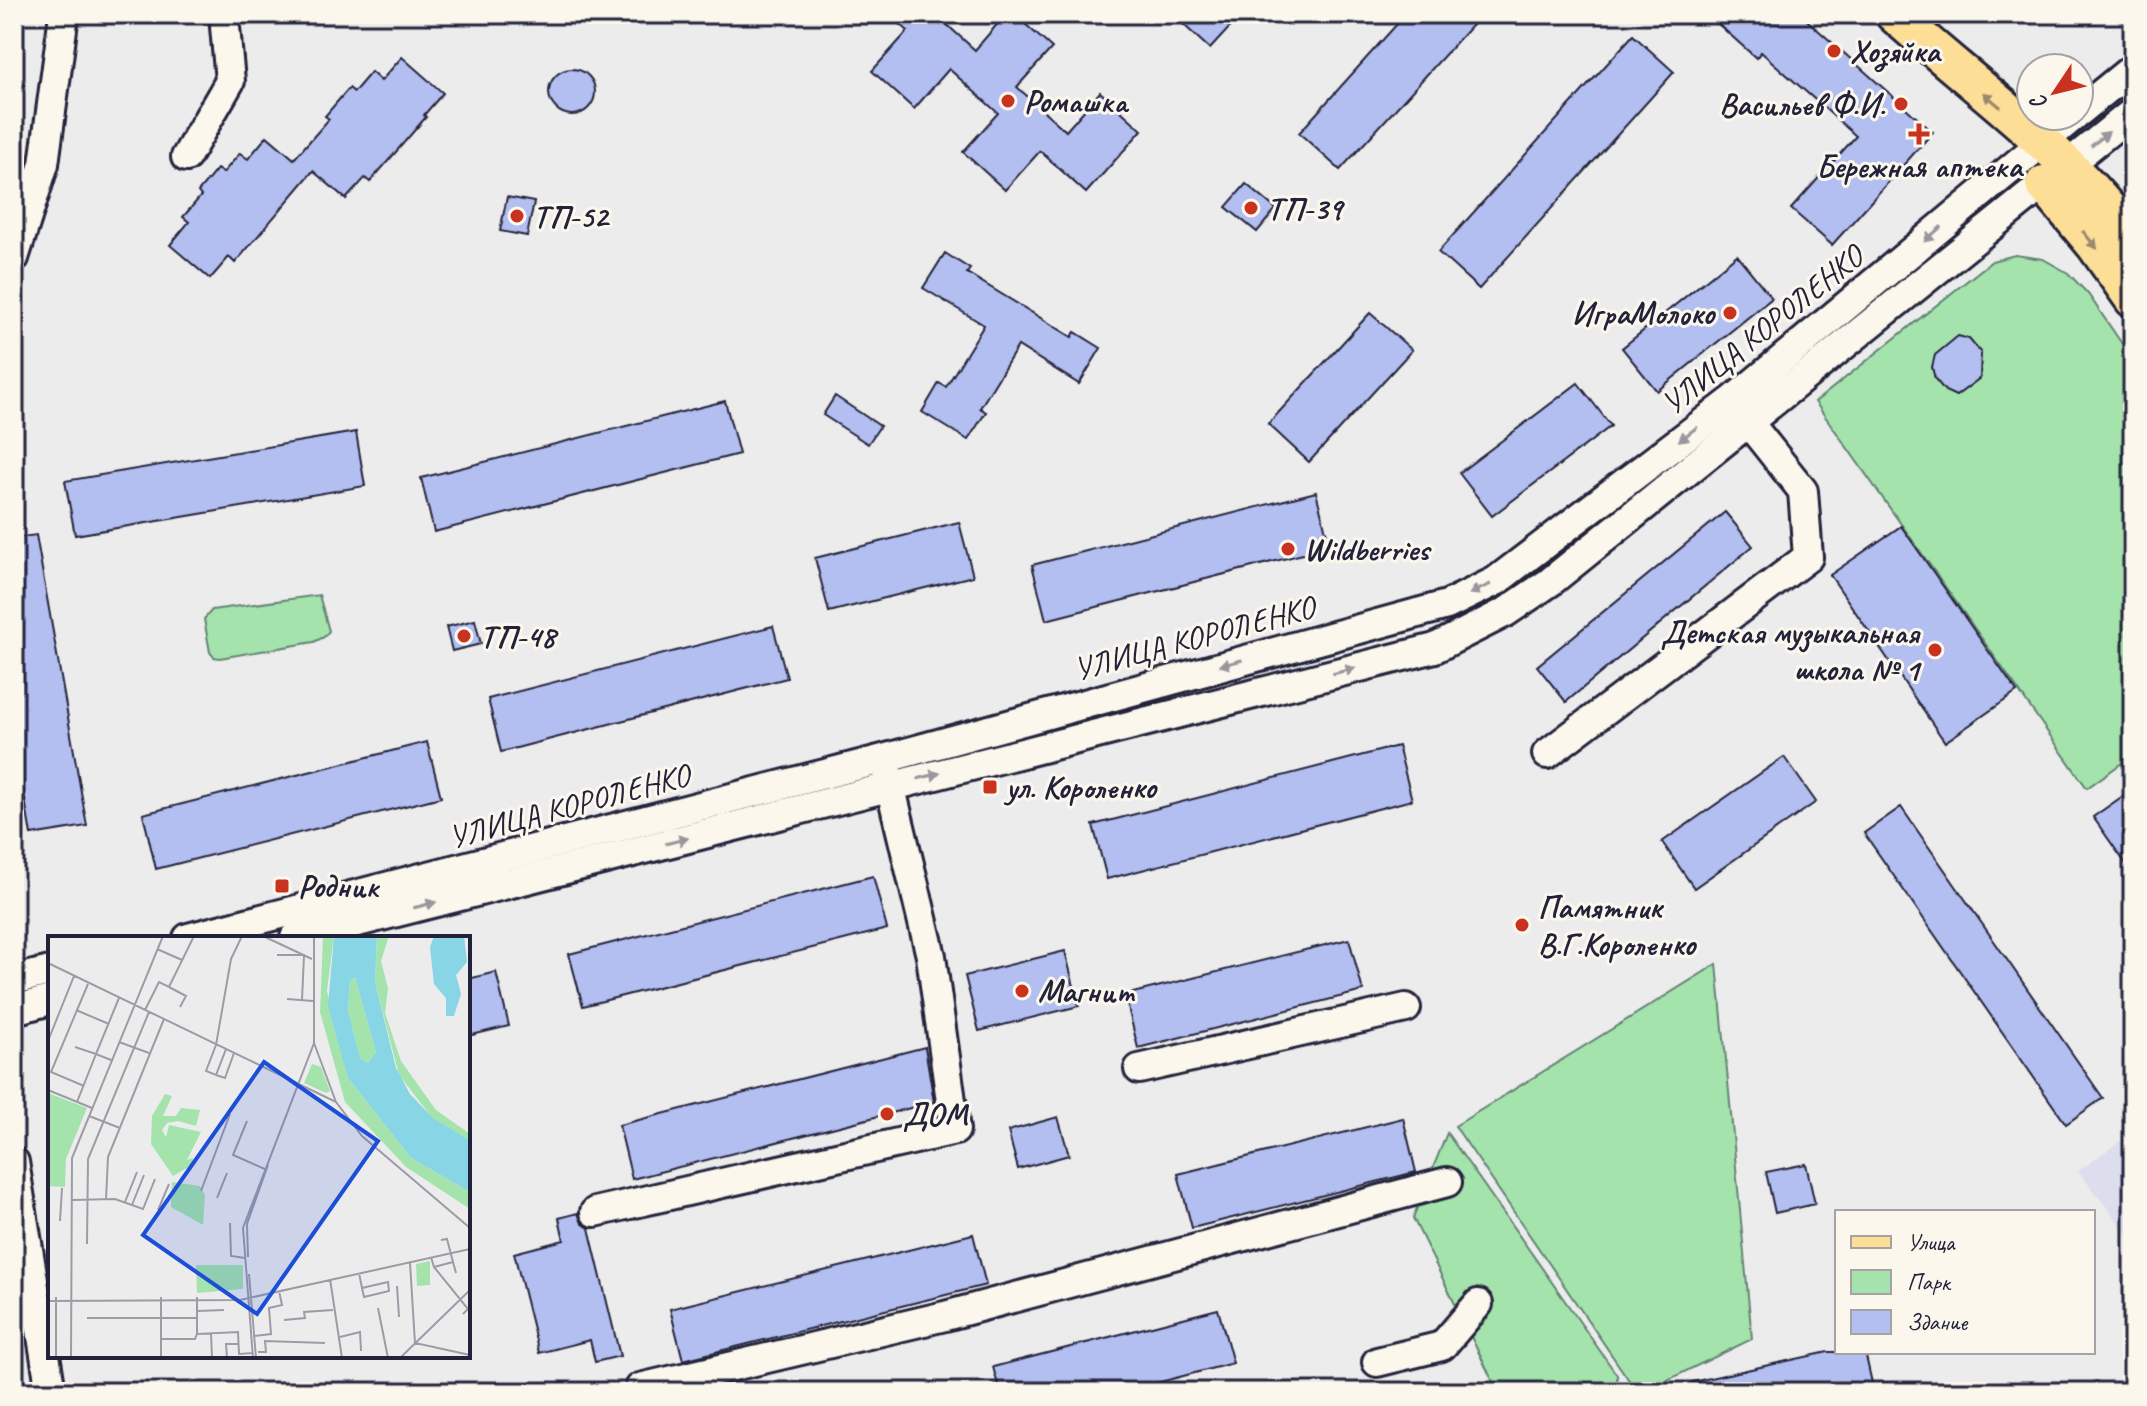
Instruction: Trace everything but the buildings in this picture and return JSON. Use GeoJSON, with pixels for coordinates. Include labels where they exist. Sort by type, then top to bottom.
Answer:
{"type":"FeatureCollection","features":[{"type":"Feature","properties":{"kind":"main road"},"geometry":{"type":"LineString","coordinates":[[1894,14],[2050,164],[2122,225],[2133,241]]}},
{"type":"Feature","properties":{"kind":"main road"},"geometry":{"type":"LineString","coordinates":[[2050,164],[2095,245],[2133,299]]}},
{"type":"Feature","properties":{"kind":"street"},"geometry":{"type":"LineString","coordinates":[[14,258],[44,164],[64,14]]}},
{"type":"Feature","properties":{"kind":"street"},"geometry":{"type":"LineString","coordinates":[[186,157],[230,81],[225,27]]}},
{"type":"Feature","properties":{"kind":"street"},"geometry":{"type":"LineString","coordinates":[[2095,99],[2133,68]]}},
{"type":"Feature","properties":{"kind":"street","name":"УЛИЦА КОРОЛЕНКО"},"geometry":{"type":"LineString","coordinates":[[303,936],[1435,648],[1506,612],[1550,582],[1740,411],[2050,164],[2133,112]]}},
{"type":"Feature","properties":{"kind":"street","name":"УЛИЦА КОРОЛЕНКО"},"geometry":{"type":"LineString","coordinates":[[196,936],[883,759],[1447,605],[1496,581],[1740,411],[2050,164],[2066,132]]}},
{"type":"Feature","properties":{"kind":"street"},"geometry":{"type":"LineString","coordinates":[[1547,754],[1808,557],[1803,491],[1740,411]]}},
{"type":"Feature","properties":{"kind":"street"},"geometry":{"type":"LineString","coordinates":[[595,1212],[955,1130],[931,956],[883,759]]}},
{"type":"Feature","properties":{"kind":"street"},"geometry":{"type":"LineString","coordinates":[[14,980],[48,972]]}},
{"type":"Feature","properties":{"kind":"street"},"geometry":{"type":"LineString","coordinates":[[14,1010],[48,1001]]}},
{"type":"Feature","properties":{"kind":"street"},"geometry":{"type":"LineString","coordinates":[[1139,1069],[1406,1008]]}},
{"type":"Feature","properties":{"kind":"street"},"geometry":{"type":"LineString","coordinates":[[14,1162],[51,1392]]}},
{"type":"Feature","properties":{"kind":"street"},"geometry":{"type":"LineString","coordinates":[[640,1388],[945,1316],[1447,1182]]}},
{"type":"Feature","properties":{"kind":"street"},"geometry":{"type":"LineString","coordinates":[[1377,1362],[1442,1346],[1478,1304]]}},
{"type":"Feature","properties":{"kind":"shaded area"},"geometry":{"type":"Polygon","coordinates":[[[2133,1132],[2133,1241],[2078,1171],[2133,1132]]]}},
{"type":"Feature","properties":{"kind":"green space"},"geometry":{"type":"Polygon","coordinates":[[[2015,255],[2043,259],[2068,273],[2088,294],[2133,360],[2133,755],[2087,788],[1815,402],[1992,261],[2015,255]]]}},
{"type":"Feature","properties":{"kind":"green space"},"geometry":{"type":"Polygon","coordinates":[[[319,595],[329,631],[324,637],[314,642],[220,658],[210,652],[204,619],[212,610],[319,595]]]}},
{"type":"Feature","properties":{"kind":"green space"},"geometry":{"type":"Polygon","coordinates":[[[1717,964],[1752,1339],[1643,1392],[1637,1392],[1455,1126],[1717,964]]]}},
{"type":"Feature","properties":{"kind":"green space"},"geometry":{"type":"Polygon","coordinates":[[[1447,1133],[1617,1375],[1618,1392],[1498,1392],[1413,1218],[1447,1133]]]}},
{"type":"Feature","properties":{"kind":"place","name":"Хозяйка"},"geometry":{"type":"Point","coordinates":[1834,51]}},
{"type":"Feature","properties":{"kind":"place","name":"Ромашка"},"geometry":{"type":"Point","coordinates":[1008,101]}},
{"type":"Feature","properties":{"kind":"place","name":"Васильев Ф.И."},"geometry":{"type":"Point","coordinates":[1901,104]}},
{"type":"Feature","properties":{"kind":"place","name":"Бережная аптека"},"geometry":{"type":"Point","coordinates":[1919,134]}},
{"type":"Feature","properties":{"kind":"place","name":"ТП-39"},"geometry":{"type":"Point","coordinates":[1251,208]}},
{"type":"Feature","properties":{"kind":"place","name":"ТП-52"},"geometry":{"type":"Point","coordinates":[517,216]}},
{"type":"Feature","properties":{"kind":"place","name":"ИграМолоко"},"geometry":{"type":"Point","coordinates":[1730,313]}},
{"type":"Feature","properties":{"kind":"place","name":"Wildberries"},"geometry":{"type":"Point","coordinates":[1288,549]}},
{"type":"Feature","properties":{"kind":"place","name":"ТП-48"},"geometry":{"type":"Point","coordinates":[464,636]}},
{"type":"Feature","properties":{"kind":"place","name":"Детская музыкальная школа № 1"},"geometry":{"type":"Point","coordinates":[1935,650]}},
{"type":"Feature","properties":{"kind":"place","name":"ул. Короленко"},"geometry":{"type":"Point","coordinates":[990,787]}},
{"type":"Feature","properties":{"kind":"place","name":"Родник"},"geometry":{"type":"Point","coordinates":[282,886]}},
{"type":"Feature","properties":{"kind":"place","name":"Памятник В.Г.Короленко"},"geometry":{"type":"Point","coordinates":[1522,925]}},
{"type":"Feature","properties":{"kind":"place","name":"Магнит"},"geometry":{"type":"Point","coordinates":[1022,991]}},
{"type":"Feature","properties":{"kind":"place","name":"ДОМ"},"geometry":{"type":"Point","coordinates":[887,1114]}}]}
